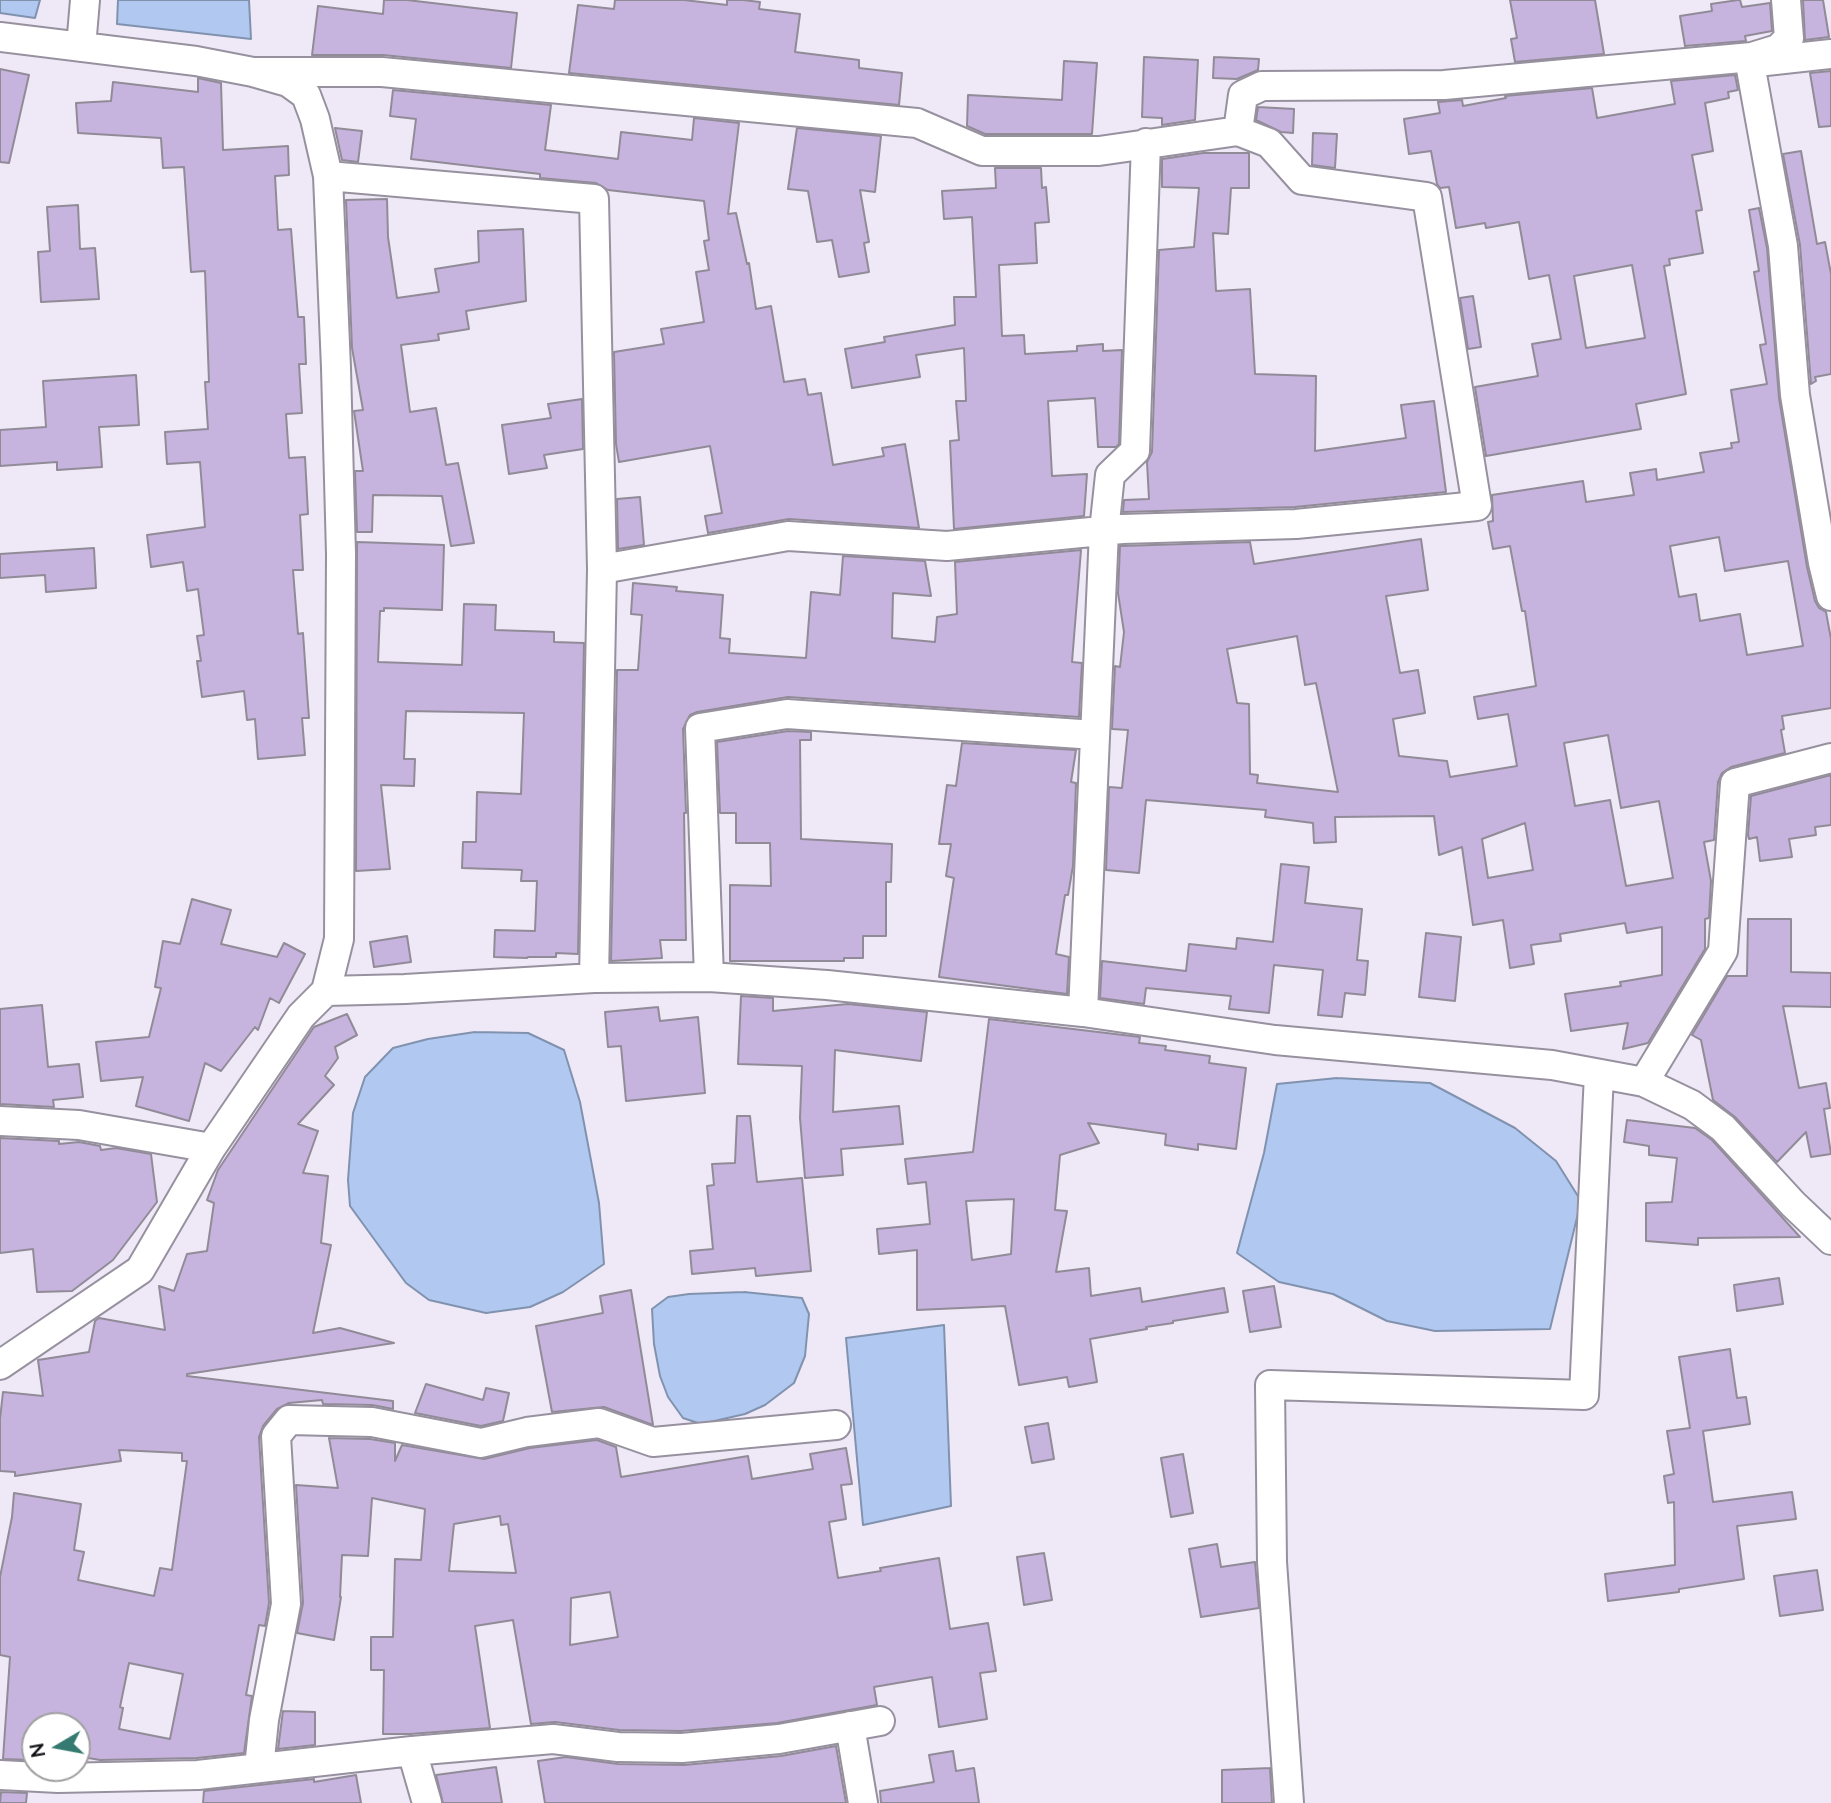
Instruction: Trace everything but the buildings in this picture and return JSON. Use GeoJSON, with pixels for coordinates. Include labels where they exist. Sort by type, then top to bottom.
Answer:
{"type":"FeatureCollection","features":[{"type":"Feature","properties":{"kind":"street"},"geometry":{"type":"LineString","coordinates":[[81,47],[85,0]]}},
{"type":"Feature","properties":{"kind":"street"},"geometry":{"type":"LineString","coordinates":[[1238,131],[1242,95],[1262,86],[1444,85],[1752,57],[1778,49],[1789,38],[1786,0]]}},
{"type":"Feature","properties":{"kind":"street"},"geometry":{"type":"LineString","coordinates":[[0,37],[196,61],[288,82],[306,95],[315,119],[328,176],[341,582],[339,939],[326,991],[301,1016],[211,1148],[139,1270],[0,1365]]}},
{"type":"Feature","properties":{"kind":"street"},"geometry":{"type":"LineString","coordinates":[[1831,54],[1757,62],[1751,69],[1783,246],[1795,395],[1822,563],[1831,596]]}},
{"type":"Feature","properties":{"kind":"street"},"geometry":{"type":"LineString","coordinates":[[253,72],[382,72],[917,123],[982,151],[1099,151],[1238,131],[1269,143],[1302,180],[1427,197],[1477,506],[1296,524],[1104,531],[947,546],[788,536],[601,569]]}},
{"type":"Feature","properties":{"kind":"street"},"geometry":{"type":"LineString","coordinates":[[1083,1012],[1104,531],[1110,475],[1135,451],[1146,143]]}},
{"type":"Feature","properties":{"kind":"street"},"geometry":{"type":"LineString","coordinates":[[328,176],[594,199],[601,569],[594,978]]}},
{"type":"Feature","properties":{"kind":"street"},"geometry":{"type":"LineString","coordinates":[[709,977],[700,728],[787,714],[1095,736]]}},
{"type":"Feature","properties":{"kind":"street"},"geometry":{"type":"LineString","coordinates":[[1644,1082],[1723,951],[1735,783],[1831,758]]}},
{"type":"Feature","properties":{"kind":"street"},"geometry":{"type":"LineString","coordinates":[[326,991],[594,978],[709,977],[827,985],[1083,1012],[1275,1040],[1552,1065],[1644,1082],[1692,1105],[1723,1128],[1793,1204],[1831,1240]]}},
{"type":"Feature","properties":{"kind":"street"},"geometry":{"type":"LineString","coordinates":[[1289,1803],[1272,1562],[1270,1385],[1584,1395],[1599,1074]]}},
{"type":"Feature","properties":{"kind":"street"},"geometry":{"type":"LineString","coordinates":[[0,1121],[79,1125],[211,1148]]}},
{"type":"Feature","properties":{"kind":"street"},"geometry":{"type":"LineString","coordinates":[[259,1768],[264,1720],[286,1604],[276,1436],[289,1420],[372,1422],[481,1443],[527,1433],[599,1423],[653,1442],[836,1425]]}},
{"type":"Feature","properties":{"kind":"street"},"geometry":{"type":"LineString","coordinates":[[0,1775],[58,1778],[198,1774],[553,1739],[618,1747],[682,1748],[779,1739],[880,1721]]}},
{"type":"Feature","properties":{"kind":"street"},"geometry":{"type":"LineString","coordinates":[[850,1726],[863,1803]]}},
{"type":"Feature","properties":{"kind":"street"},"geometry":{"type":"LineString","coordinates":[[412,1751],[427,1803]]}},
{"type":"Feature","properties":{"kind":"water"},"geometry":{"type":"Polygon","coordinates":[[[0,0],[40,0],[35,18],[0,13],[0,0]]]}},
{"type":"Feature","properties":{"kind":"water"},"geometry":{"type":"Polygon","coordinates":[[[118,0],[249,0],[251,39],[117,24],[118,0]]]}},
{"type":"Feature","properties":{"kind":"water"},"geometry":{"type":"Polygon","coordinates":[[[475,1032],[528,1033],[564,1050],[580,1102],[599,1203],[604,1264],[563,1292],[530,1307],[486,1313],[429,1300],[406,1283],[350,1206],[348,1180],[353,1113],[365,1077],[393,1048],[428,1039],[475,1032]]]}},
{"type":"Feature","properties":{"kind":"water"},"geometry":{"type":"Polygon","coordinates":[[[1337,1078],[1430,1083],[1515,1128],[1556,1161],[1581,1201],[1550,1329],[1435,1331],[1387,1321],[1333,1294],[1279,1282],[1237,1253],[1264,1153],[1277,1084],[1337,1078]]]}},
{"type":"Feature","properties":{"kind":"water"},"geometry":{"type":"Polygon","coordinates":[[[744,1292],[802,1298],[809,1314],[805,1356],[794,1383],[765,1405],[745,1414],[701,1424],[683,1418],[668,1397],[660,1376],[654,1344],[652,1309],[668,1297],[744,1292]]]}},
{"type":"Feature","properties":{"kind":"water"},"geometry":{"type":"Polygon","coordinates":[[[944,1325],[951,1506],[863,1525],[846,1338],[944,1325]]]}}]}
